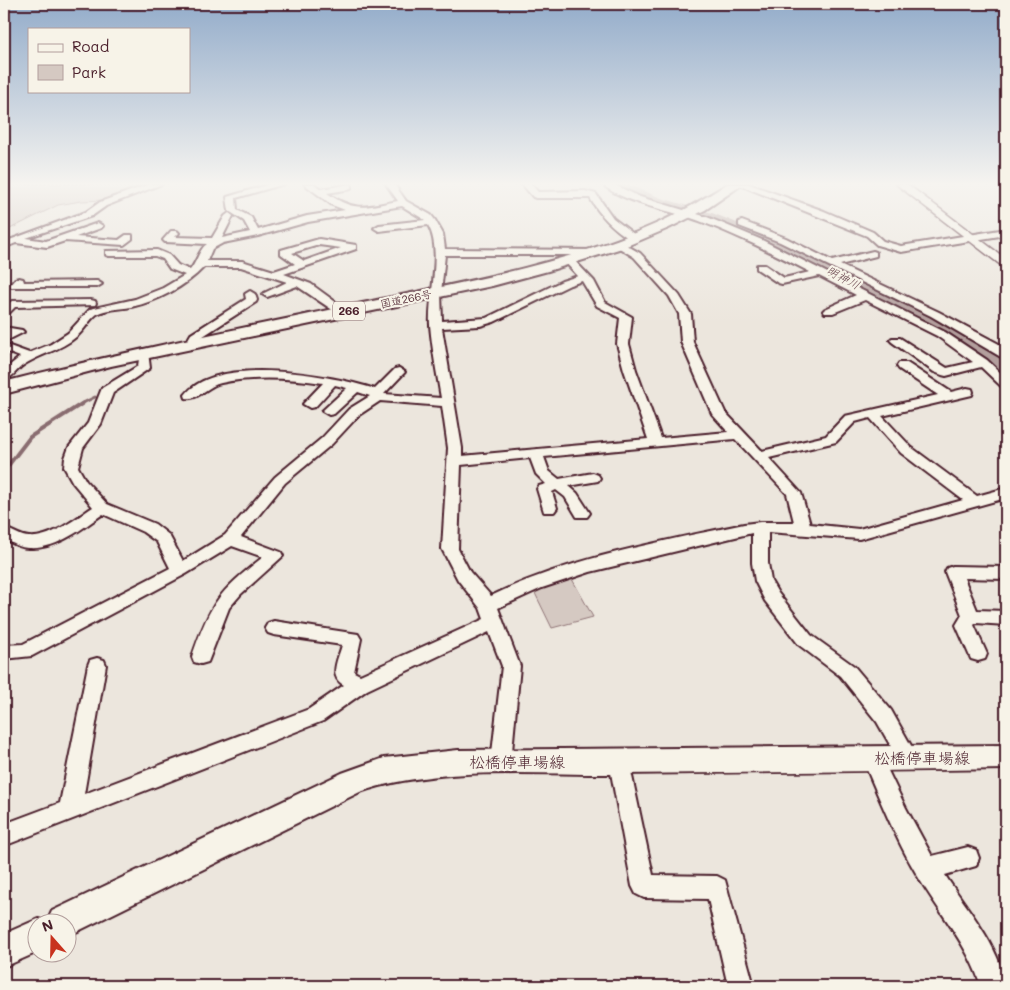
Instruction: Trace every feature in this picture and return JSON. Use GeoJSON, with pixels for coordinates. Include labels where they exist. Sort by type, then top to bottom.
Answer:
{"type":"FeatureCollection","features":[{"type":"Feature","properties":{"kind":"highway","name":"国道266号"},"geometry":{"type":"LineString","coordinates":[[4,388],[78,369],[492,281],[595,252],[648,230]]}},
{"type":"Feature","properties":{"kind":"main road","name":"松橋停車場線"},"geometry":{"type":"LineString","coordinates":[[78,915],[352,782],[384,771],[458,762],[1006,757]]}},
{"type":"Feature","properties":{"kind":"main road"},"geometry":{"type":"LineString","coordinates":[[4,951],[28,940]]}},
{"type":"Feature","properties":{"kind":"street"},"geometry":{"type":"LineString","coordinates":[[4,245],[43,230]]}},
{"type":"Feature","properties":{"kind":"street"},"geometry":{"type":"LineString","coordinates":[[15,240],[47,244],[86,230]]}},
{"type":"Feature","properties":{"kind":"street"},"geometry":{"type":"LineString","coordinates":[[4,312],[12,304],[93,307],[138,302],[167,290],[192,274],[201,264],[208,246],[218,240],[223,230]]}},
{"type":"Feature","properties":{"kind":"street"},"geometry":{"type":"LineString","coordinates":[[174,233],[168,240],[218,240],[268,230]]}},
{"type":"Feature","properties":{"kind":"street"},"geometry":{"type":"LineString","coordinates":[[436,230],[440,252],[436,293],[436,325],[455,448],[450,549],[464,576],[492,613],[512,666],[500,762]]}},
{"type":"Feature","properties":{"kind":"street"},"geometry":{"type":"LineString","coordinates":[[617,230],[674,295],[684,314],[687,342],[719,414],[794,493],[803,528]]}},
{"type":"Feature","properties":{"kind":"street"},"geometry":{"type":"LineString","coordinates":[[731,230],[759,242],[941,334],[983,363],[1006,384]]}},
{"type":"Feature","properties":{"kind":"street"},"geometry":{"type":"LineString","coordinates":[[752,230],[783,240],[961,327],[1006,356]]}},
{"type":"Feature","properties":{"kind":"street"},"geometry":{"type":"LineString","coordinates":[[861,230],[870,234],[880,243],[901,248],[1006,232]]}},
{"type":"Feature","properties":{"kind":"street"},"geometry":{"type":"LineString","coordinates":[[963,230],[1006,264]]}},
{"type":"Feature","properties":{"kind":"street"},"geometry":{"type":"LineString","coordinates":[[61,239],[121,243],[129,237]]}},
{"type":"Feature","properties":{"kind":"street"},"geometry":{"type":"LineString","coordinates":[[274,274],[303,264],[353,246],[319,242],[284,252],[303,264]]}},
{"type":"Feature","properties":{"kind":"street"},"geometry":{"type":"LineString","coordinates":[[440,252],[595,252]]}},
{"type":"Feature","properties":{"kind":"street"},"geometry":{"type":"LineString","coordinates":[[109,253],[157,253],[166,257],[174,267],[192,274]]}},
{"type":"Feature","properties":{"kind":"street"},"geometry":{"type":"LineString","coordinates":[[831,264],[874,254]]}},
{"type":"Feature","properties":{"kind":"street"},"geometry":{"type":"LineString","coordinates":[[568,260],[585,277],[601,304],[626,317],[623,344],[630,370],[656,442]]}},
{"type":"Feature","properties":{"kind":"street"},"geometry":{"type":"LineString","coordinates":[[201,264],[242,264],[274,274],[313,290],[344,312]]}},
{"type":"Feature","properties":{"kind":"street"},"geometry":{"type":"LineString","coordinates":[[761,267],[782,281],[820,273]]}},
{"type":"Feature","properties":{"kind":"street"},"geometry":{"type":"LineString","coordinates":[[436,325],[480,323],[566,283],[585,277]]}},
{"type":"Feature","properties":{"kind":"street"},"geometry":{"type":"LineString","coordinates":[[4,376],[16,364],[55,346],[72,335],[93,307],[98,282],[14,285]]}},
{"type":"Feature","properties":{"kind":"street"},"geometry":{"type":"LineString","coordinates":[[267,294],[297,282]]}},
{"type":"Feature","properties":{"kind":"street"},"geometry":{"type":"LineString","coordinates":[[190,346],[195,336],[252,300],[250,294]]}},
{"type":"Feature","properties":{"kind":"street"},"geometry":{"type":"LineString","coordinates":[[829,311],[864,296]]}},
{"type":"Feature","properties":{"kind":"street"},"geometry":{"type":"LineString","coordinates":[[4,330],[18,332],[4,339]]}},
{"type":"Feature","properties":{"kind":"street"},"geometry":{"type":"LineString","coordinates":[[896,340],[938,369],[946,372],[983,363]]}},
{"type":"Feature","properties":{"kind":"street"},"geometry":{"type":"LineString","coordinates":[[4,347],[29,357]]}},
{"type":"Feature","properties":{"kind":"street"},"geometry":{"type":"LineString","coordinates":[[144,355],[144,368],[107,391],[94,424],[76,446],[72,458],[72,467],[80,483],[102,508],[149,528],[163,539],[180,570]]}},
{"type":"Feature","properties":{"kind":"street"},"geometry":{"type":"LineString","coordinates":[[903,366],[948,396]]}},
{"type":"Feature","properties":{"kind":"street"},"geometry":{"type":"LineString","coordinates":[[4,652],[26,651],[180,570],[231,539],[280,480],[327,441],[354,412],[377,396],[400,372]]}},
{"type":"Feature","properties":{"kind":"street"},"geometry":{"type":"LineString","coordinates":[[191,395],[204,384],[217,380],[248,377],[309,378],[356,387],[377,396],[448,403]]}},
{"type":"Feature","properties":{"kind":"street"},"geometry":{"type":"LineString","coordinates":[[310,404],[332,381]]}},
{"type":"Feature","properties":{"kind":"street"},"geometry":{"type":"LineString","coordinates":[[329,412],[356,387]]}},
{"type":"Feature","properties":{"kind":"street"},"geometry":{"type":"LineString","coordinates":[[760,456],[831,439],[850,419],[966,392]]}},
{"type":"Feature","properties":{"kind":"street"},"geometry":{"type":"LineString","coordinates":[[873,414],[906,450],[975,502]]}},
{"type":"Feature","properties":{"kind":"street"},"geometry":{"type":"LineString","coordinates":[[455,461],[739,435]]}},
{"type":"Feature","properties":{"kind":"street"},"geometry":{"type":"LineString","coordinates":[[536,453],[538,464],[543,474],[551,482],[569,493],[582,513]]}},
{"type":"Feature","properties":{"kind":"street"},"geometry":{"type":"LineString","coordinates":[[549,508],[544,489],[567,481],[593,478]]}},
{"type":"Feature","properties":{"kind":"street"},"geometry":{"type":"LineString","coordinates":[[4,835],[316,716],[360,684],[492,613],[514,590],[640,553],[760,527],[803,528],[836,534],[859,534],[1006,493]]}},
{"type":"Feature","properties":{"kind":"street"},"geometry":{"type":"LineString","coordinates":[[4,533],[29,543],[37,542],[57,535],[102,508]]}},
{"type":"Feature","properties":{"kind":"street"},"geometry":{"type":"LineString","coordinates":[[760,527],[760,563],[763,581],[771,597],[805,640],[846,671],[884,716],[908,758]]}},
{"type":"Feature","properties":{"kind":"street"},"geometry":{"type":"LineString","coordinates":[[201,657],[213,622],[223,604],[236,588],[275,556],[231,539]]}},
{"type":"Feature","properties":{"kind":"street"},"geometry":{"type":"LineString","coordinates":[[971,616],[953,572],[1006,572]]}},
{"type":"Feature","properties":{"kind":"street"},"geometry":{"type":"LineString","coordinates":[[971,616],[1006,618]]}},
{"type":"Feature","properties":{"kind":"street"},"geometry":{"type":"LineString","coordinates":[[971,616],[965,625],[978,654]]}},
{"type":"Feature","properties":{"kind":"street"},"geometry":{"type":"LineString","coordinates":[[274,628],[352,640],[344,676],[360,684]]}},
{"type":"Feature","properties":{"kind":"street"},"geometry":{"type":"LineString","coordinates":[[70,810],[97,666]]}},
{"type":"Feature","properties":{"kind":"street"},"geometry":{"type":"LineString","coordinates":[[872,758],[893,805],[926,869],[988,965],[994,986]]}},
{"type":"Feature","properties":{"kind":"street"},"geometry":{"type":"LineString","coordinates":[[619,762],[644,886],[717,888],[741,986]]}},
{"type":"Feature","properties":{"kind":"street"},"geometry":{"type":"LineString","coordinates":[[926,869],[968,858]]}},
{"type":"Feature","properties":{"kind":"green space"},"geometry":{"type":"Polygon","coordinates":[[[572,579],[593,617],[552,628],[533,589],[572,579]]]}},
{"type":"Feature","properties":{"kind":"waterway","name":"明神川"},"geometry":{"type":"LineString","coordinates":[[744,230],[783,246],[860,287],[938,322],[968,339],[1006,367]]}},
{"type":"Feature","properties":{"kind":"waterway"},"geometry":{"type":"LineString","coordinates":[[83,403],[95,397]]}},
{"type":"Feature","properties":{"kind":"waterway"},"geometry":{"type":"LineString","coordinates":[[4,471],[30,437],[83,403]]}}]}
